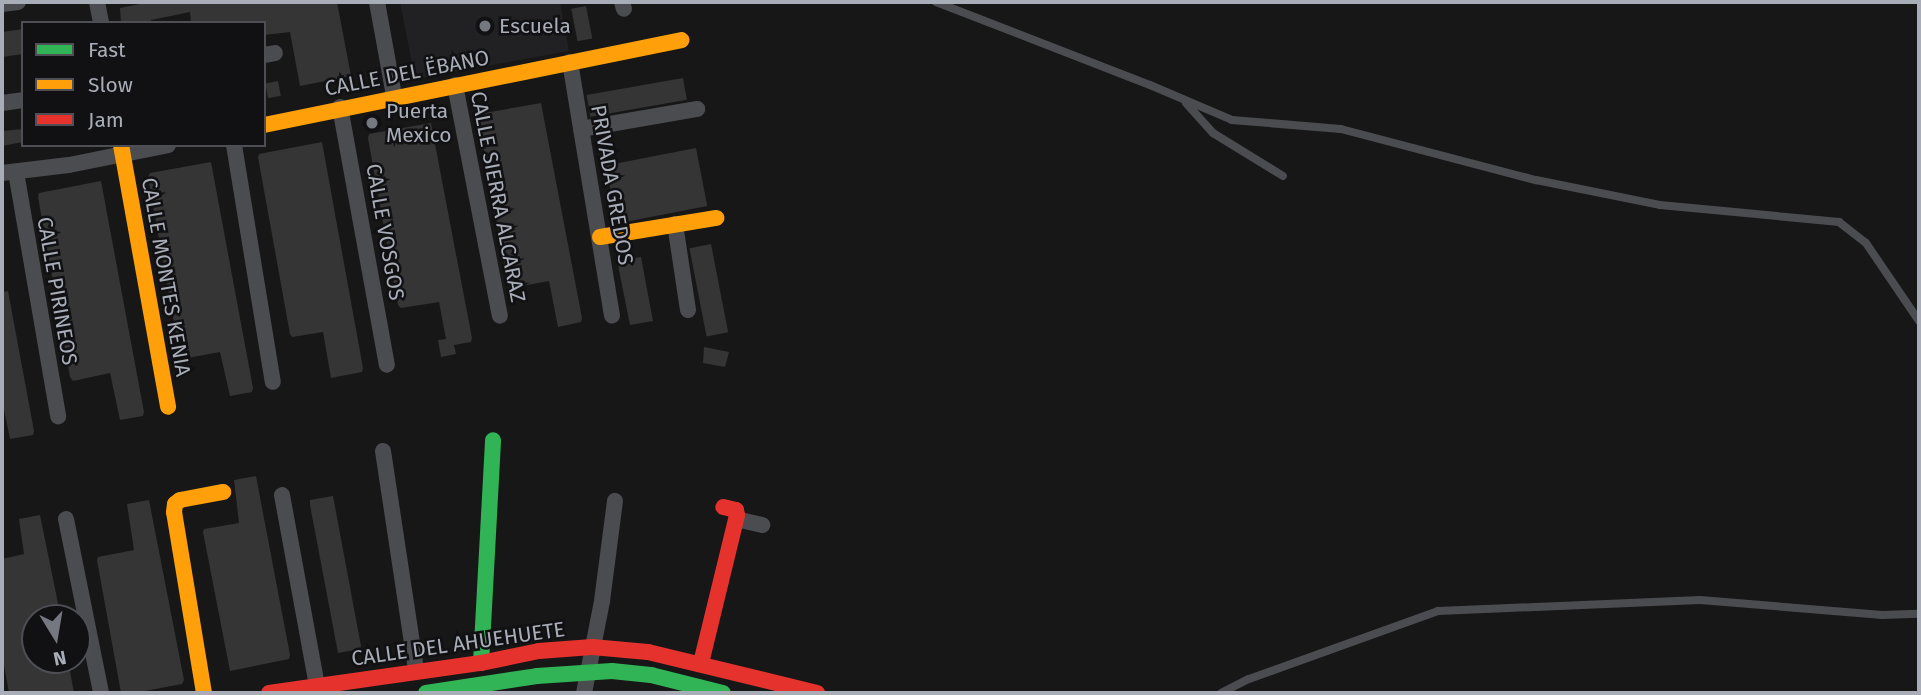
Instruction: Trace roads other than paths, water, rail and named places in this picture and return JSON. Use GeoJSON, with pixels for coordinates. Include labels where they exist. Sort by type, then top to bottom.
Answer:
{"type":"FeatureCollection","features":[{"type":"Feature","properties":{"kind":"street"},"geometry":{"type":"LineString","coordinates":[[2,4],[18,2]]}},
{"type":"Feature","properties":{"kind":"street"},"geometry":{"type":"LineString","coordinates":[[97,2],[100,21]]}},
{"type":"Feature","properties":{"kind":"street"},"geometry":{"type":"LineString","coordinates":[[377,2],[394,96]]}},
{"type":"Feature","properties":{"kind":"street","name":"CALLE DEL ËBANO"},"geometry":{"type":"LineString","coordinates":[[266,125],[394,96],[681,40]]}},
{"type":"Feature","properties":{"kind":"street","name":"PRIVADA GREDOS"},"geometry":{"type":"LineString","coordinates":[[570,62],[612,316]]}},
{"type":"Feature","properties":{"kind":"street","name":"CALLE SIERRA ALCARAZ"},"geometry":{"type":"LineString","coordinates":[[454,85],[500,316]]}},
{"type":"Feature","properties":{"kind":"street"},"geometry":{"type":"LineString","coordinates":[[2,103],[21,100]]}},
{"type":"Feature","properties":{"kind":"street","name":"CALLE VOSGOS"},"geometry":{"type":"LineString","coordinates":[[340,107],[387,365]]}},
{"type":"Feature","properties":{"kind":"street"},"geometry":{"type":"LineString","coordinates":[[580,130],[697,109]]}},
{"type":"Feature","properties":{"kind":"street"},"geometry":{"type":"LineString","coordinates":[[9,173],[150,147]]}},
{"type":"Feature","properties":{"kind":"street"},"geometry":{"type":"LineString","coordinates":[[234,147],[273,383]]}},
{"type":"Feature","properties":{"kind":"street","name":"CALLE MONTES KENIA"},"geometry":{"type":"LineString","coordinates":[[122,150],[168,407]]}},
{"type":"Feature","properties":{"kind":"street","name":"CALLE PIRINEOS"},"geometry":{"type":"LineString","coordinates":[[9,173],[58,416]]}},
{"type":"Feature","properties":{"kind":"street"},"geometry":{"type":"LineString","coordinates":[[600,237],[716,218]]}},
{"type":"Feature","properties":{"kind":"street"},"geometry":{"type":"LineString","coordinates":[[675,224],[688,310]]}},
{"type":"Feature","properties":{"kind":"street"},"geometry":{"type":"LineString","coordinates":[[481,663],[493,440]]}},
{"type":"Feature","properties":{"kind":"street"},"geometry":{"type":"LineString","coordinates":[[383,452],[416,670]]}},
{"type":"Feature","properties":{"kind":"street"},"geometry":{"type":"LineString","coordinates":[[204,693],[174,512],[175,504],[180,500],[223,492]]}},
{"type":"Feature","properties":{"kind":"street"},"geometry":{"type":"LineString","coordinates":[[282,495],[317,685]]}},
{"type":"Feature","properties":{"kind":"street"},"geometry":{"type":"LineString","coordinates":[[584,693],[602,601],[615,501]]}},
{"type":"Feature","properties":{"kind":"street"},"geometry":{"type":"LineString","coordinates":[[701,663],[736,519],[736,510],[723,507]]}},
{"type":"Feature","properties":{"kind":"street"},"geometry":{"type":"LineString","coordinates":[[66,519],[101,693]]}},
{"type":"Feature","properties":{"kind":"street"},"geometry":{"type":"LineString","coordinates":[[736,519],[762,526]]}},
{"type":"Feature","properties":{"kind":"street","name":"CALLE DEL AHUEHUETE"},"geometry":{"type":"LineString","coordinates":[[268,693],[317,685],[363,686],[416,670],[481,663],[538,651],[592,647],[648,652],[817,693]]}},
{"type":"Feature","properties":{"kind":"street","name":"CALLE DEL AHUEHUETE"},"geometry":{"type":"LineString","coordinates":[[426,693],[589,671],[633,672],[683,688],[723,693]]}},
{"type":"Feature","properties":{"kind":"lane"},"geometry":{"type":"LineString","coordinates":[[936,2],[1150,85],[1184,102],[1232,120],[1341,129],[1536,180],[1660,205],[1839,222],[1866,243],[1919,321]]}},
{"type":"Feature","properties":{"kind":"lane"},"geometry":{"type":"LineString","coordinates":[[1184,102],[1213,133],[1283,176]]}},
{"type":"Feature","properties":{"kind":"lane"},"geometry":{"type":"LineString","coordinates":[[1221,693],[1249,679],[1438,611],[1700,600],[1882,615],[1919,614]]}},
{"type":"Feature","properties":{"kind":"place","name":"Escuela"},"geometry":{"type":"Point","coordinates":[485,26]}},
{"type":"Feature","properties":{"kind":"place","name":"Puerta Mexico"},"geometry":{"type":"Point","coordinates":[372,123]}}]}
